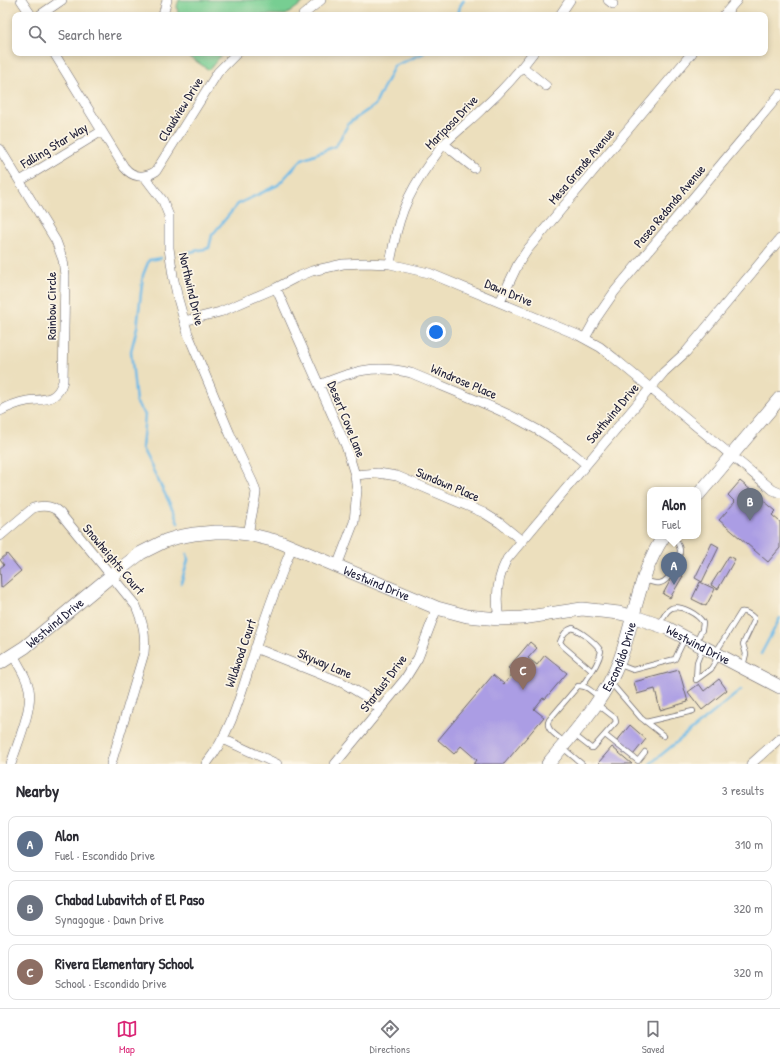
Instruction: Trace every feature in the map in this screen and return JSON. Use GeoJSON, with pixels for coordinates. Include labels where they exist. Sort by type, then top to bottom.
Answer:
{"type":"FeatureCollection","features":[{"type":"Feature","properties":{"kind":"main road"},"geometry":{"type":"LineString","coordinates":[[701,491],[780,398]]}},
{"type":"Feature","properties":{"kind":"main road","name":"Westwind Drive"},"geometry":{"type":"LineString","coordinates":[[0,663],[41,634],[141,553],[178,537],[215,532],[248,534],[267,538],[437,608],[468,616],[522,618],[582,608],[632,616],[659,625],[780,687]]}},
{"type":"Feature","properties":{"kind":"main road","name":"Escondido Drive"},"geometry":{"type":"LineString","coordinates":[[548,764],[567,742],[598,701],[610,682],[618,664],[643,580],[650,561],[662,539]]}},
{"type":"Feature","properties":{"kind":"street"},"geometry":{"type":"LineString","coordinates":[[21,0],[29,12]]}},
{"type":"Feature","properties":{"kind":"street"},"geometry":{"type":"LineString","coordinates":[[44,12],[62,0]]}},
{"type":"Feature","properties":{"kind":"street"},"geometry":{"type":"LineString","coordinates":[[164,12],[167,0]]}},
{"type":"Feature","properties":{"kind":"street"},"geometry":{"type":"LineString","coordinates":[[307,12],[321,0]]}},
{"type":"Feature","properties":{"kind":"street"},"geometry":{"type":"LineString","coordinates":[[562,12],[570,0]]}},
{"type":"Feature","properties":{"kind":"street"},"geometry":{"type":"LineString","coordinates":[[727,12],[737,0]]}},
{"type":"Feature","properties":{"kind":"street"},"geometry":{"type":"LineString","coordinates":[[56,56],[128,171],[139,177],[144,176]]}},
{"type":"Feature","properties":{"kind":"street","name":"Cloudview Drive"},"geometry":{"type":"LineString","coordinates":[[144,176],[150,175],[156,171],[218,72],[234,56]]}},
{"type":"Feature","properties":{"kind":"street","name":"Mariposa Drive"},"geometry":{"type":"LineString","coordinates":[[390,264],[394,237],[406,202],[420,177],[444,144],[484,108],[523,67],[531,56]]}},
{"type":"Feature","properties":{"kind":"street","name":"Mesa Grande Avenue"},"geometry":{"type":"LineString","coordinates":[[500,302],[518,264],[528,249],[689,56]]}},
{"type":"Feature","properties":{"kind":"street"},"geometry":{"type":"LineString","coordinates":[[523,67],[546,86]]}},
{"type":"Feature","properties":{"kind":"street","name":"Paseo Redondo Avenue"},"geometry":{"type":"LineString","coordinates":[[585,338],[595,320],[615,291],[780,94]]}},
{"type":"Feature","properties":{"kind":"street","name":"Falling Star Way"},"geometry":{"type":"LineString","coordinates":[[20,181],[102,131]]}},
{"type":"Feature","properties":{"kind":"street"},"geometry":{"type":"LineString","coordinates":[[444,144],[474,168]]}},
{"type":"Feature","properties":{"kind":"street","name":"Rainbow Circle"},"geometry":{"type":"LineString","coordinates":[[0,149],[56,242],[63,260],[65,275],[63,381],[61,387],[56,394],[49,399],[17,403],[0,411]]}},
{"type":"Feature","properties":{"kind":"street","name":"Northwind Drive"},"geometry":{"type":"LineString","coordinates":[[144,176],[163,201],[169,216],[169,248],[173,276],[184,321],[256,492],[256,500],[248,534]]}},
{"type":"Feature","properties":{"kind":"street","name":"Southwind Drive"},"geometry":{"type":"LineString","coordinates":[[498,618],[496,599],[498,581],[507,559],[650,388],[664,372],[686,352],[780,239]]}},
{"type":"Feature","properties":{"kind":"street","name":"Dawn Drive"},"geometry":{"type":"LineString","coordinates":[[184,321],[220,312],[276,288],[295,278],[327,267],[342,264],[390,264],[434,274],[585,338],[614,358],[731,456],[773,490],[780,493]]}},
{"type":"Feature","properties":{"kind":"street","name":"Desert Cove Lane"},"geometry":{"type":"LineString","coordinates":[[276,288],[346,446],[355,475],[357,490],[354,522],[337,566]]}},
{"type":"Feature","properties":{"kind":"street","name":"Windrose Place"},"geometry":{"type":"LineString","coordinates":[[319,385],[355,371],[372,369],[399,370],[411,373],[541,430],[586,464]]}},
{"type":"Feature","properties":{"kind":"street","name":"Sundown Place"},"geometry":{"type":"LineString","coordinates":[[355,475],[378,473],[397,476],[484,513],[500,523],[522,541]]}},
{"type":"Feature","properties":{"kind":"street","name":"Snowheights Court"},"geometry":{"type":"LineString","coordinates":[[0,536],[33,508],[39,506],[51,507],[60,513],[136,606],[143,623],[146,639],[140,667],[111,764]]}},
{"type":"Feature","properties":{"kind":"street","name":"Wildwood Court"},"geometry":{"type":"LineString","coordinates":[[206,764],[223,739],[231,722],[255,648],[292,547]]}},
{"type":"Feature","properties":{"kind":"street","name":"Stardust Drive"},"geometry":{"type":"LineString","coordinates":[[335,764],[405,679],[418,658],[437,608]]}},
{"type":"Feature","properties":{"kind":"street","name":"Skyway Lane"},"geometry":{"type":"LineString","coordinates":[[255,648],[343,683],[368,698],[380,710]]}},
{"type":"Feature","properties":{"kind":"street"},"geometry":{"type":"LineString","coordinates":[[11,764],[29,707],[30,696],[26,680],[13,655]]}},
{"type":"Feature","properties":{"kind":"street"},"geometry":{"type":"LineString","coordinates":[[751,764],[780,738]]}},
{"type":"Feature","properties":{"kind":"street"},"geometry":{"type":"LineString","coordinates":[[223,739],[277,764]]}},
{"type":"Feature","properties":{"kind":"lane"},"geometry":{"type":"LineString","coordinates":[[643,580],[655,584],[662,583],[667,580],[680,554],[679,546],[675,539]]}},
{"type":"Feature","properties":{"kind":"lane"},"geometry":{"type":"LineString","coordinates":[[618,664],[633,670],[675,658],[694,643],[702,630],[703,623],[696,615],[680,607],[676,607],[668,610],[659,625]]}},
{"type":"Feature","properties":{"kind":"lane"},"geometry":{"type":"LineString","coordinates":[[694,643],[697,662],[696,680],[711,669],[717,654],[741,612],[748,614],[754,618],[754,620],[743,644],[746,654],[742,667]]}},
{"type":"Feature","properties":{"kind":"lane"},"geometry":{"type":"LineString","coordinates":[[582,764],[567,742],[548,727],[547,723],[574,690],[578,686],[582,686],[592,671],[601,651],[579,631],[573,628],[568,630],[562,636],[560,642],[592,671]]}},
{"type":"Feature","properties":{"kind":"lane"},"geometry":{"type":"LineString","coordinates":[[610,682],[641,718],[664,736]]}},
{"type":"Feature","properties":{"kind":"lane"},"geometry":{"type":"LineString","coordinates":[[567,742],[591,748],[595,747],[616,722],[616,720],[582,686]]}},
{"type":"Feature","properties":{"kind":"lane"},"geometry":{"type":"LineString","coordinates":[[646,722],[693,711]]}},
{"type":"Feature","properties":{"kind":"lane"},"geometry":{"type":"LineString","coordinates":[[605,736],[638,761],[645,752]]}},
{"type":"Feature","properties":{"kind":"green space"},"geometry":{"type":"Polygon","coordinates":[[[179,0],[307,0],[290,12],[178,12],[177,6],[179,0]]]}},
{"type":"Feature","properties":{"kind":"green space"},"geometry":{"type":"Polygon","coordinates":[[[188,56],[221,56],[209,70],[188,56]]]}},
{"type":"Feature","properties":{"kind":"building"},"geometry":{"type":"Polygon","coordinates":[[[740,481],[776,511],[772,515],[780,522],[780,548],[768,562],[719,520],[735,502],[728,495],[740,481]]]}},
{"type":"Feature","properties":{"kind":"building"},"geometry":{"type":"Polygon","coordinates":[[[712,543],[719,547],[702,582],[695,578],[712,543]]]}},
{"type":"Feature","properties":{"kind":"building"},"geometry":{"type":"Polygon","coordinates":[[[7,554],[21,571],[1,588],[0,568],[4,565],[0,560],[7,554]]]}},
{"type":"Feature","properties":{"kind":"building"},"geometry":{"type":"Polygon","coordinates":[[[729,556],[735,559],[718,589],[711,585],[729,556]]]}},
{"type":"Feature","properties":{"kind":"building"},"geometry":{"type":"Polygon","coordinates":[[[675,572],[683,576],[670,598],[663,594],[675,572]]]}},
{"type":"Feature","properties":{"kind":"building"},"geometry":{"type":"Polygon","coordinates":[[[700,582],[715,589],[706,606],[692,599],[700,582]]]}},
{"type":"Feature","properties":{"kind":"building"},"geometry":{"type":"Polygon","coordinates":[[[530,642],[537,648],[528,658],[537,665],[545,655],[567,673],[545,699],[543,698],[534,709],[544,717],[504,764],[474,764],[477,760],[461,746],[454,754],[438,740],[493,675],[504,684],[514,672],[508,668],[530,642]]]}},
{"type":"Feature","properties":{"kind":"building"},"geometry":{"type":"Polygon","coordinates":[[[679,670],[688,702],[660,710],[655,689],[637,694],[634,682],[679,670]]]}},
{"type":"Feature","properties":{"kind":"building"},"geometry":{"type":"Polygon","coordinates":[[[719,679],[727,690],[702,710],[688,692],[699,684],[704,691],[719,679]]]}},
{"type":"Feature","properties":{"kind":"building"},"geometry":{"type":"Polygon","coordinates":[[[630,725],[646,739],[633,755],[616,742],[630,725]]]}},
{"type":"Feature","properties":{"kind":"building"},"geometry":{"type":"Polygon","coordinates":[[[612,747],[632,764],[601,764],[599,762],[612,747]]]}},
{"type":"Feature","properties":{"kind":"waterway"},"geometry":{"type":"LineString","coordinates":[[459,12],[460,6],[464,0]]}},
{"type":"Feature","properties":{"kind":"waterway"},"geometry":{"type":"LineString","coordinates":[[181,254],[209,248],[212,235],[238,204],[278,185],[302,159],[336,146],[349,123],[375,105],[394,66],[417,56]]}},
{"type":"Feature","properties":{"kind":"waterway"},"geometry":{"type":"LineString","coordinates":[[161,258],[149,260],[143,275],[137,328],[131,351],[136,402],[145,415],[142,448],[178,523]]}},
{"type":"Feature","properties":{"kind":"waterway"},"geometry":{"type":"LineString","coordinates":[[181,583],[188,560],[187,554]]}},
{"type":"Feature","properties":{"kind":"waterway"},"geometry":{"type":"LineString","coordinates":[[761,654],[780,618]]}},
{"type":"Feature","properties":{"kind":"waterway"},"geometry":{"type":"LineString","coordinates":[[650,764],[741,690]]}},
{"type":"Feature","properties":{"kind":"place","name":"Chabad Lubavitch of El Paso"},"geometry":{"type":"Point","coordinates":[750,521]}},
{"type":"Feature","properties":{"kind":"place","name":"Alon"},"geometry":{"type":"Point","coordinates":[674,585]}},
{"type":"Feature","properties":{"kind":"place","name":"Rivera Elementary School"},"geometry":{"type":"Point","coordinates":[523,690]}}]}
